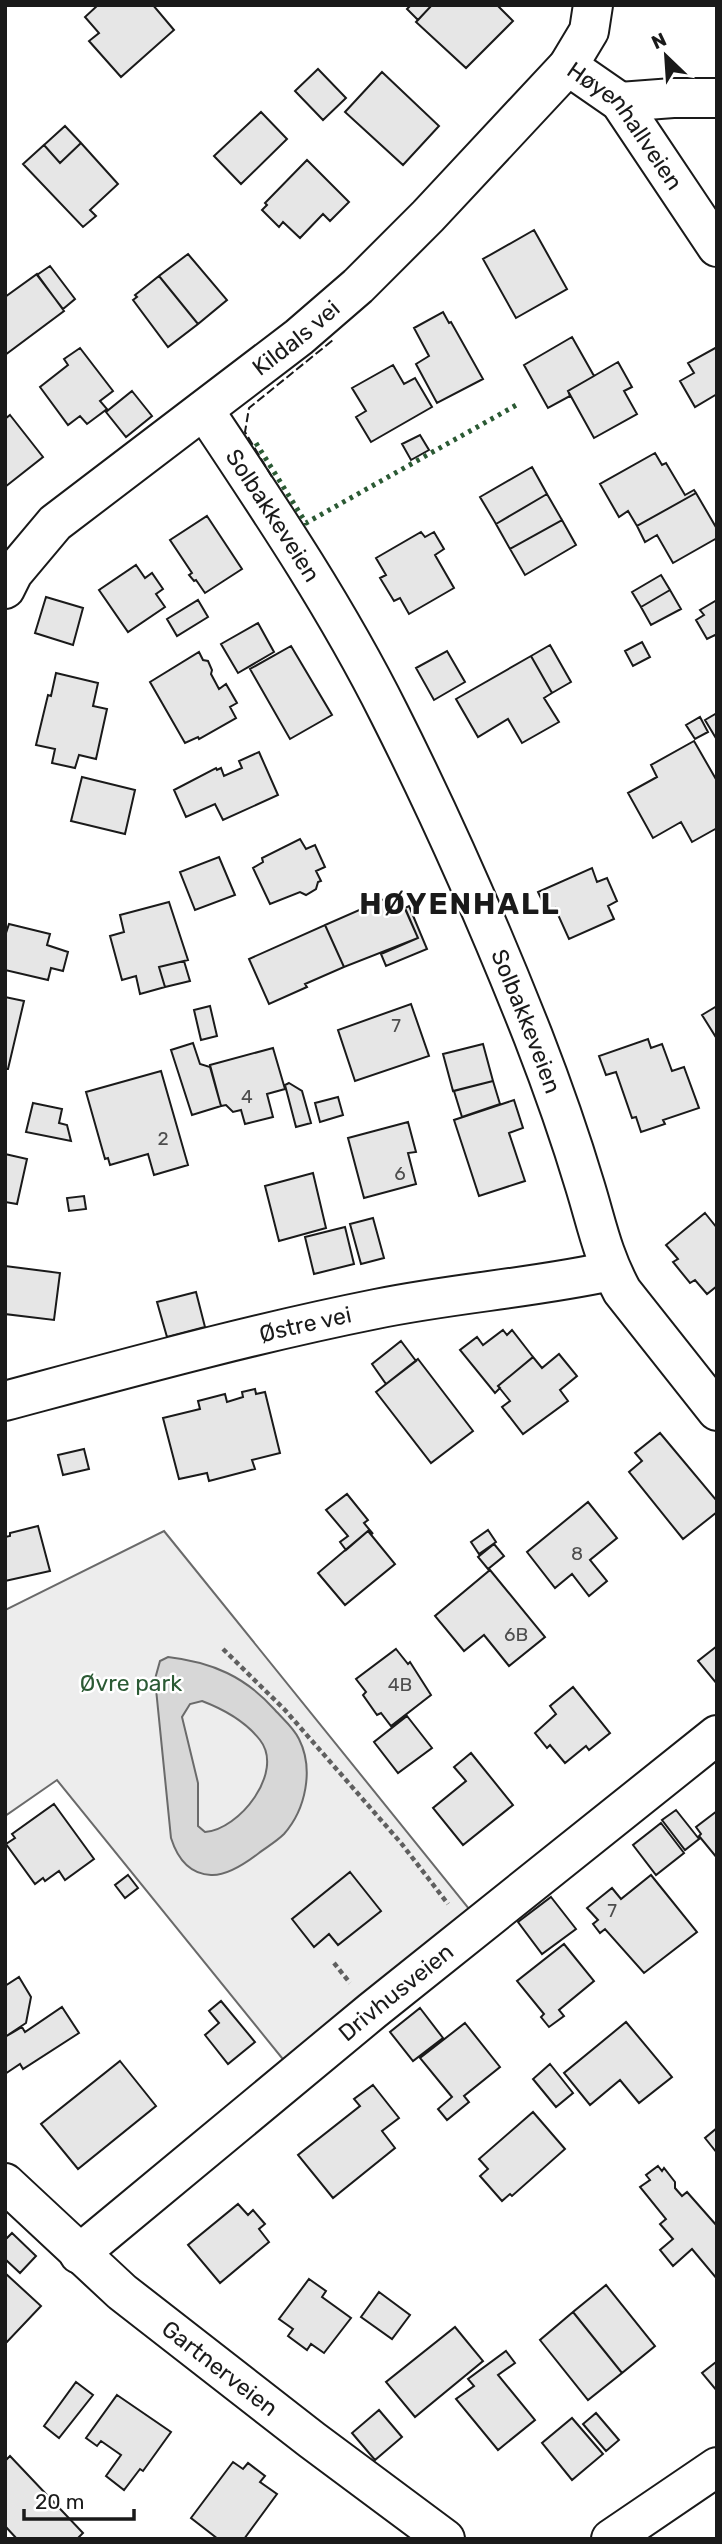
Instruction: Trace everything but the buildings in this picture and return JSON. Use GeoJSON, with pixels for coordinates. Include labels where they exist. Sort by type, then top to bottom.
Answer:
{"type":"FeatureCollection","features":[{"type":"Feature","properties":{"kind":"street","name":"Høyenhallveien"},"geometry":{"type":"LineString","coordinates":[[593,5],[589,31],[568,66],[620,102],[717,247]]}},
{"type":"Feature","properties":{"kind":"street","name":"Kildals vei"},"geometry":{"type":"LineString","coordinates":[[5,589],[13,573],[55,523],[299,337],[358,286],[568,66]]}},
{"type":"Feature","properties":{"kind":"street"},"geometry":{"type":"LineString","coordinates":[[620,102],[717,98]]}},
{"type":"Feature","properties":{"kind":"street","name":"Solbakkeveien"},"geometry":{"type":"LineString","coordinates":[[204,410],[296,547],[394,724],[460,862],[534,1038],[611,1271],[622,1291],[717,1411]]}},
{"type":"Feature","properties":{"kind":"street","name":"Østre vei"},"geometry":{"type":"LineString","coordinates":[[5,1401],[292,1327],[379,1308],[564,1282],[611,1271]]}},
{"type":"Feature","properties":{"kind":"street","name":"Drivhusveien"},"geometry":{"type":"LineString","coordinates":[[79,2254],[469,1933],[717,1735]]}},
{"type":"Feature","properties":{"kind":"street","name":"Gartnerveien"},"geometry":{"type":"LineString","coordinates":[[5,2183],[79,2254],[183,2340],[445,2539]]}},
{"type":"Feature","properties":{"kind":"street"},"geometry":{"type":"LineString","coordinates":[[611,2539],[717,2467]]}},
{"type":"Feature","properties":{"kind":"path"},"geometry":{"type":"LineString","coordinates":[[223,1649],[285,1710],[341,1773],[401,1843],[469,1933]]}},
{"type":"Feature","properties":{"kind":"shaded area","name":"Øvre park"},"geometry":{"type":"Polygon","coordinates":[[[164,1531],[470,1910],[286,2063],[57,1780],[5,1816],[5,1610],[164,1531]]]}},
{"type":"Feature","properties":{"kind":"shaded area"},"geometry":{"type":"Polygon","coordinates":[[[168,1657],[184,1659],[214,1667],[240,1680],[264,1698],[288,1724],[297,1735],[304,1751],[307,1776],[302,1801],[292,1824],[272,1844],[242,1865],[217,1875],[203,1874],[190,1868],[180,1858],[171,1838],[155,1679],[160,1661],[168,1657]],[[202,1701],[190,1704],[182,1717],[198,1783],[198,1826],[205,1832],[218,1829],[244,1810],[263,1783],[267,1768],[266,1753],[254,1733],[234,1717],[202,1701]]]}},
{"type":"Feature","properties":{"kind":"hedge"},"geometry":{"type":"LineString","coordinates":[[256,443],[306,523],[520,403]]}},
{"type":"Feature","properties":{"kind":"fence"},"geometry":{"type":"LineString","coordinates":[[272,477],[245,432],[249,408],[333,340]]}},
{"type":"Feature","properties":{"kind":"district","name":"HØYENHALL"},"geometry":{"type":"Point","coordinates":[460,904]}}]}
